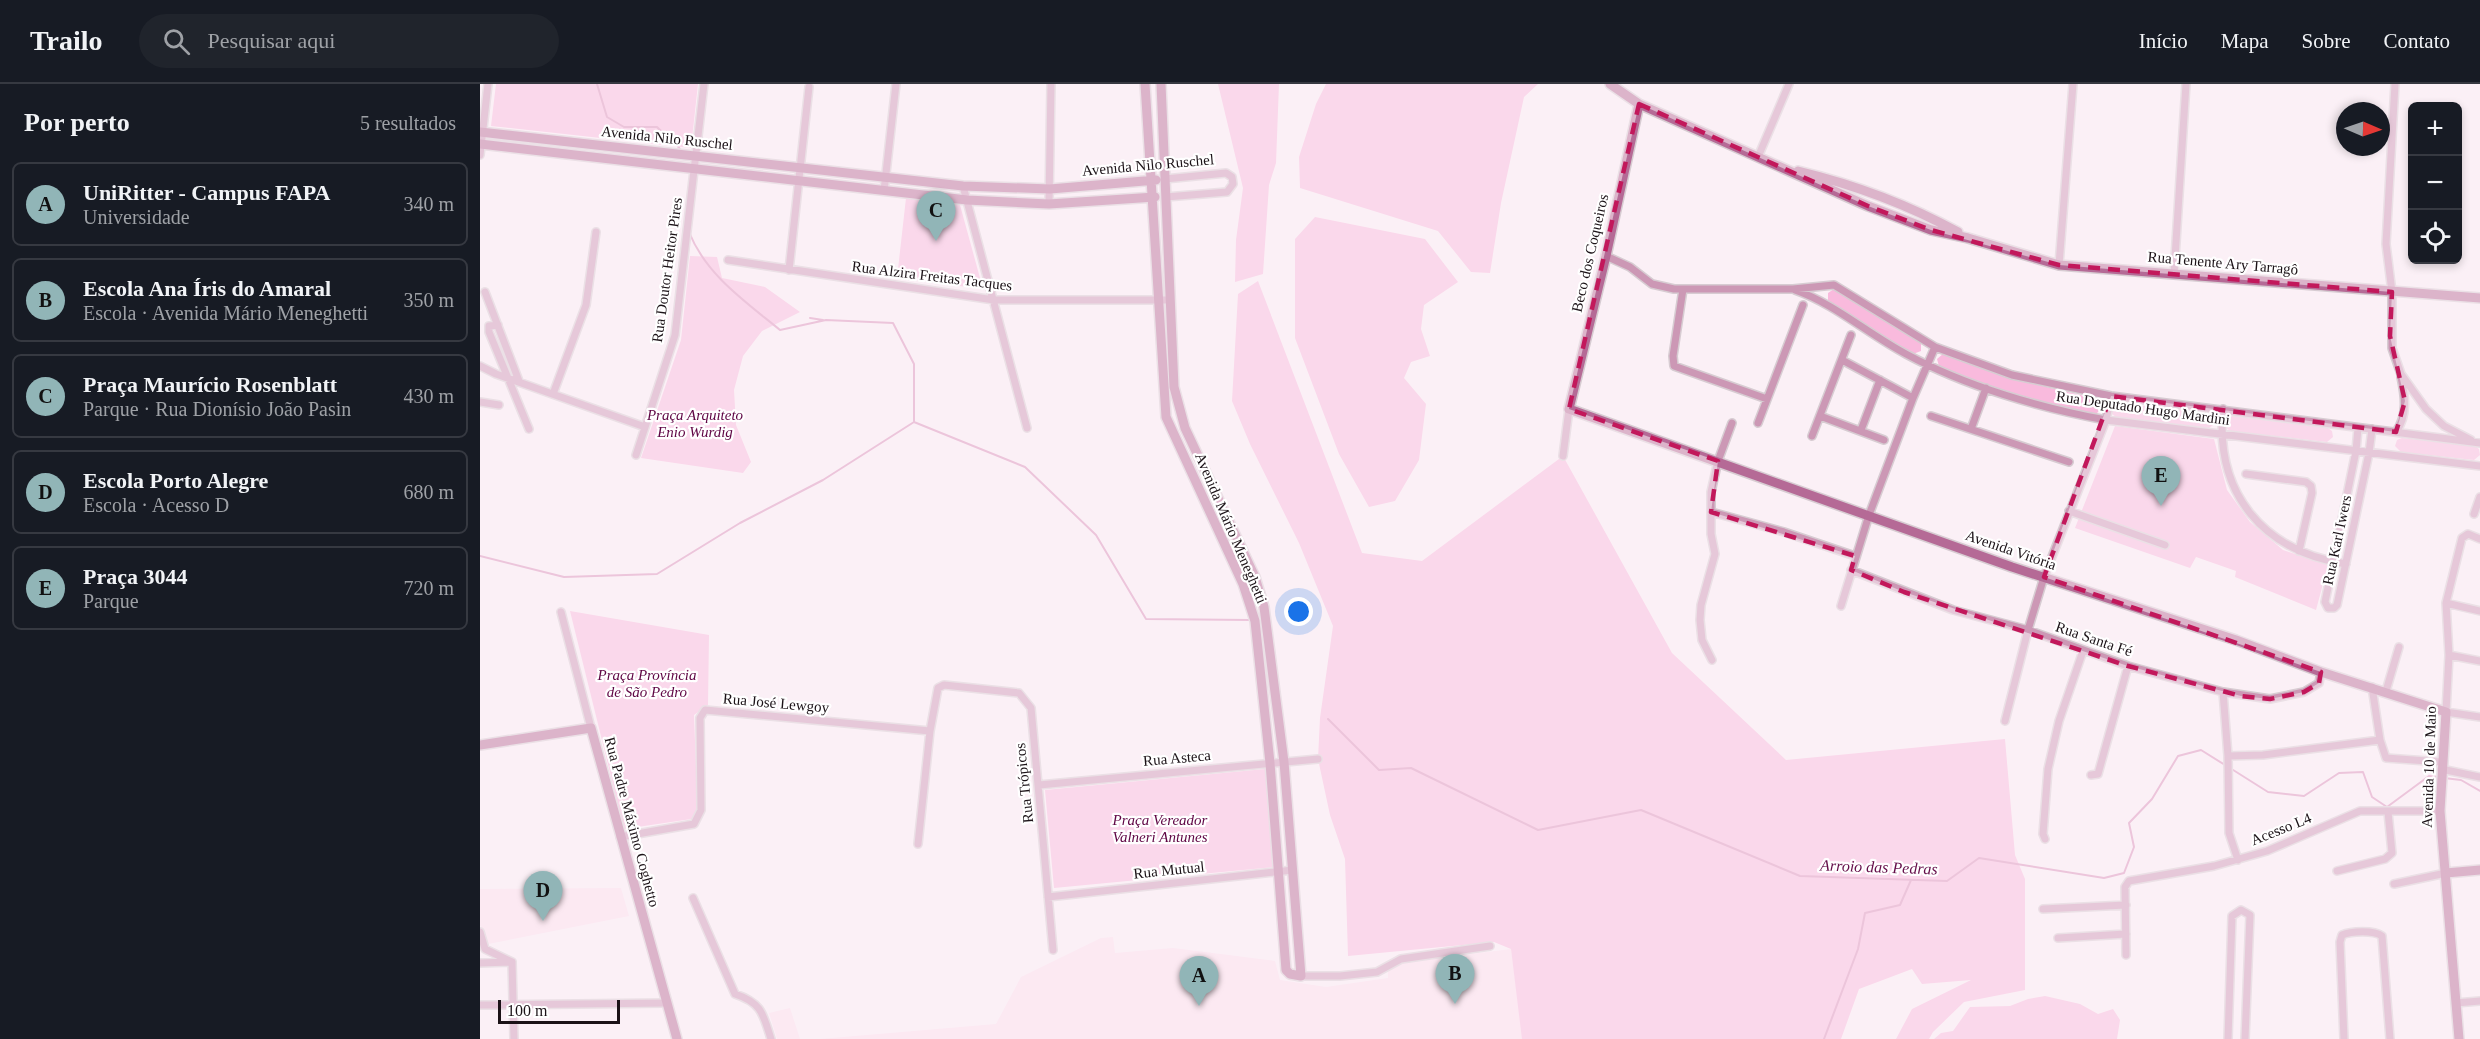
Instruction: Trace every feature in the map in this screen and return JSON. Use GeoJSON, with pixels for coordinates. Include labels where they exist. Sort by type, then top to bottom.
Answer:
{"type":"FeatureCollection","features":[{"type":"Feature","properties":{"kind":"street"},"geometry":{"type":"LineString","coordinates":[[480,155],[489,84]]}},
{"type":"Feature","properties":{"kind":"street","name":"Rua Doutor Heitor Pires"},"geometry":{"type":"LineString","coordinates":[[636,455],[675,335],[704,84]]}},
{"type":"Feature","properties":{"kind":"street"},"geometry":{"type":"LineString","coordinates":[[884,191],[896,84]]}},
{"type":"Feature","properties":{"kind":"street"},"geometry":{"type":"LineString","coordinates":[[1049,204],[1051,84]]}},
{"type":"Feature","properties":{"kind":"street","name":"Avenida Mário Meneghetti"},"geometry":{"type":"LineString","coordinates":[[1145,84],[1166,417],[1243,584],[1255,621],[1280,872],[1286,970],[1290,974],[1301,976],[1284,762],[1264,607],[1255,577],[1185,428],[1174,387],[1161,84]]}},
{"type":"Feature","properties":{"kind":"street","name":"Rua Tenente Ary Tarragô"},"geometry":{"type":"LineString","coordinates":[[1610,84],[1639,104],[1781,166],[1829,190],[1931,230],[1968,238],[2059,265],[2480,298]]}},
{"type":"Feature","properties":{"kind":"street"},"geometry":{"type":"LineString","coordinates":[[1758,157],[1789,84]]}},
{"type":"Feature","properties":{"kind":"street"},"geometry":{"type":"LineString","coordinates":[[2059,265],[2073,84]]}},
{"type":"Feature","properties":{"kind":"street"},"geometry":{"type":"LineString","coordinates":[[2174,274],[2186,84]]}},
{"type":"Feature","properties":{"kind":"street"},"geometry":{"type":"LineString","coordinates":[[2395,84],[2386,244],[2392,292],[2390,336],[2394,358],[2401,374],[2434,417],[2444,426],[2479,443]]}},
{"type":"Feature","properties":{"kind":"street"},"geometry":{"type":"LineString","coordinates":[[789,270],[809,87]]}},
{"type":"Feature","properties":{"kind":"street","name":"Beco dos Coqueiros"},"geometry":{"type":"LineString","coordinates":[[1569,409],[1606,256],[1639,104]]}},
{"type":"Feature","properties":{"kind":"street","name":"Avenida Nilo Ruschel"},"geometry":{"type":"LineString","coordinates":[[481,133],[963,186],[1050,189],[1226,173],[1232,177],[1233,184],[1227,192],[1151,198],[1049,204],[967,200],[481,144]]}},
{"type":"Feature","properties":{"kind":"street"},"geometry":{"type":"LineString","coordinates":[[593,157],[594,145]]}},
{"type":"Feature","properties":{"kind":"street"},"geometry":{"type":"LineString","coordinates":[[963,186],[1027,428]]}},
{"type":"Feature","properties":{"kind":"street"},"geometry":{"type":"LineString","coordinates":[[553,394],[586,305],[596,232]]}},
{"type":"Feature","properties":{"kind":"street","name":"Rua Deputado Hugo Mardini"},"geometry":{"type":"LineString","coordinates":[[1606,256],[1630,267],[1652,284],[1674,289],[1793,289],[1831,285],[1846,291],[1935,347],[2013,375],[2111,396],[2479,443]]}},
{"type":"Feature","properties":{"kind":"street","name":"Rua Alzira Freitas Tacques"},"geometry":{"type":"LineString","coordinates":[[728,260],[994,300],[1170,300]]}},
{"type":"Feature","properties":{"kind":"street"},"geometry":{"type":"LineString","coordinates":[[1824,302],[1822,292],[1831,285]]}},
{"type":"Feature","properties":{"kind":"street"},"geometry":{"type":"LineString","coordinates":[[1683,289],[1673,357],[1674,366],[1767,399]]}},
{"type":"Feature","properties":{"kind":"street","name":"Rua Deputado Hugo Mardini"},"geometry":{"type":"LineString","coordinates":[[1793,289],[1824,302],[1875,337],[1927,364],[1986,388],[2050,410],[2106,420],[2480,466]]}},
{"type":"Feature","properties":{"kind":"street"},"geometry":{"type":"LineString","coordinates":[[485,292],[519,381]]}},
{"type":"Feature","properties":{"kind":"street"},"geometry":{"type":"LineString","coordinates":[[1758,423],[1803,305]]}},
{"type":"Feature","properties":{"kind":"street"},"geometry":{"type":"LineString","coordinates":[[498,324],[492,324],[489,332],[528,429]]}},
{"type":"Feature","properties":{"kind":"street"},"geometry":{"type":"LineString","coordinates":[[1812,436],[1851,335]]}},
{"type":"Feature","properties":{"kind":"street"},"geometry":{"type":"LineString","coordinates":[[1841,606],[1869,515],[1913,398],[1935,347]]}},
{"type":"Feature","properties":{"kind":"street"},"geometry":{"type":"LineString","coordinates":[[1842,360],[1913,398]]}},
{"type":"Feature","properties":{"kind":"street"},"geometry":{"type":"LineString","coordinates":[[480,366],[645,428]]}},
{"type":"Feature","properties":{"kind":"street"},"geometry":{"type":"LineString","coordinates":[[2396,432],[2402,422],[2405,401],[2401,374]]}},
{"type":"Feature","properties":{"kind":"street"},"geometry":{"type":"LineString","coordinates":[[1861,430],[1880,381]]}},
{"type":"Feature","properties":{"kind":"street"},"geometry":{"type":"LineString","coordinates":[[1971,429],[1986,388]]}},
{"type":"Feature","properties":{"kind":"street"},"geometry":{"type":"LineString","coordinates":[[2005,722],[2044,577],[2106,420],[2111,396]]}},
{"type":"Feature","properties":{"kind":"street"},"geometry":{"type":"LineString","coordinates":[[480,402],[499,405]]}},
{"type":"Feature","properties":{"kind":"street"},"geometry":{"type":"LineString","coordinates":[[1563,456],[1569,409]]}},
{"type":"Feature","properties":{"kind":"street","name":"Avenida Vitória"},"geometry":{"type":"LineString","coordinates":[[1569,409],[2044,577],[2236,640],[2321,672],[2446,712]]}},
{"type":"Feature","properties":{"kind":"street"},"geometry":{"type":"LineString","coordinates":[[2223,410],[2221,433],[2228,468],[2240,501],[2264,529],[2278,540],[2299,551],[2346,564]]}},
{"type":"Feature","properties":{"kind":"street"},"geometry":{"type":"LineString","coordinates":[[1166,417],[1181,414]]}},
{"type":"Feature","properties":{"kind":"street"},"geometry":{"type":"LineString","coordinates":[[1820,416],[1884,440]]}},
{"type":"Feature","properties":{"kind":"street"},"geometry":{"type":"LineString","coordinates":[[1931,416],[2069,462]]}},
{"type":"Feature","properties":{"kind":"street"},"geometry":{"type":"LineString","coordinates":[[1712,660],[1702,640],[1701,605],[1715,554],[1711,492],[1718,461],[1732,423]]}},
{"type":"Feature","properties":{"kind":"street","name":"Rua Karl Iwers"},"geometry":{"type":"LineString","coordinates":[[2358,428],[2356,451],[2325,602],[2328,608],[2334,608],[2337,605],[2372,429]]}},
{"type":"Feature","properties":{"kind":"street"},"geometry":{"type":"LineString","coordinates":[[2246,474],[2309,483],[2312,493],[2299,551]]}},
{"type":"Feature","properties":{"kind":"street"},"geometry":{"type":"LineString","coordinates":[[2474,514],[2480,497]]}},
{"type":"Feature","properties":{"kind":"street"},"geometry":{"type":"LineString","coordinates":[[1211,514],[1223,509]]}},
{"type":"Feature","properties":{"kind":"street"},"geometry":{"type":"LineString","coordinates":[[2069,511],[2165,545]]}},
{"type":"Feature","properties":{"kind":"street"},"geometry":{"type":"LineString","coordinates":[[1711,512],[1784,532],[1855,556]]}},
{"type":"Feature","properties":{"kind":"street","name":"Avenida 10 de Maio"},"geometry":{"type":"LineString","coordinates":[[2459,1039],[2440,811],[2449,655],[2446,603],[2462,538],[2471,534],[2480,539]]}},
{"type":"Feature","properties":{"kind":"street","name":"Rua Santa Fé"},"geometry":{"type":"LineString","coordinates":[[1851,570],[1953,610],[2028,630],[2128,666],[2223,692],[2258,699],[2289,696],[2304,692],[2319,683],[2321,672]]}},
{"type":"Feature","properties":{"kind":"street"},"geometry":{"type":"LineString","coordinates":[[2446,603],[2480,611]]}},
{"type":"Feature","properties":{"kind":"street"},"geometry":{"type":"LineString","coordinates":[[1251,610],[1264,607]]}},
{"type":"Feature","properties":{"kind":"street","name":"Rua Padre Máximo Coghetto"},"geometry":{"type":"LineString","coordinates":[[561,612],[620,837],[677,1039]]}},
{"type":"Feature","properties":{"kind":"street"},"geometry":{"type":"LineString","coordinates":[[2386,691],[2399,647]]}},
{"type":"Feature","properties":{"kind":"street"},"geometry":{"type":"LineString","coordinates":[[2045,839],[2043,834],[2048,769],[2059,721],[2083,651]]}},
{"type":"Feature","properties":{"kind":"street"},"geometry":{"type":"LineString","coordinates":[[2449,655],[2480,661]]}},
{"type":"Feature","properties":{"kind":"street"},"geometry":{"type":"LineString","coordinates":[[2091,775],[2098,774],[2128,666]]}},
{"type":"Feature","properties":{"kind":"street","name":"Rua Trópicos"},"geometry":{"type":"LineString","coordinates":[[930,731],[938,691],[940,686],[944,685],[1019,693],[1030,708],[1053,950]]}},
{"type":"Feature","properties":{"kind":"street"},"geometry":{"type":"LineString","coordinates":[[2372,687],[2380,740],[2384,756],[2388,760],[2441,772],[2480,777]]}},
{"type":"Feature","properties":{"kind":"street"},"geometry":{"type":"LineString","coordinates":[[2223,692],[2228,756],[2229,833],[2238,860]]}},
{"type":"Feature","properties":{"kind":"street","name":"Rua José Lewgoy"},"geometry":{"type":"LineString","coordinates":[[620,837],[694,824],[699,818],[701,810],[700,718],[705,710],[930,731]]}},
{"type":"Feature","properties":{"kind":"street"},"geometry":{"type":"LineString","coordinates":[[2446,712],[2480,717]]}},
{"type":"Feature","properties":{"kind":"street"},"geometry":{"type":"LineString","coordinates":[[480,745],[591,729]]}},
{"type":"Feature","properties":{"kind":"street"},"geometry":{"type":"LineString","coordinates":[[918,844],[930,731]]}},
{"type":"Feature","properties":{"kind":"street"},"geometry":{"type":"LineString","coordinates":[[2228,756],[2272,754],[2380,740]]}},
{"type":"Feature","properties":{"kind":"street","name":"Rua Asteca"},"geometry":{"type":"LineString","coordinates":[[1039,785],[1318,759]]}},
{"type":"Feature","properties":{"kind":"street","name":"Acesso L4"},"geometry":{"type":"LineString","coordinates":[[2126,905],[2125,887],[2131,881],[2238,860],[2267,851],[2360,811],[2440,811]]}},
{"type":"Feature","properties":{"kind":"street"},"geometry":{"type":"LineString","coordinates":[[2337,871],[2385,859],[2392,853],[2388,812]]}},
{"type":"Feature","properties":{"kind":"street","name":"Rua Mutual"},"geometry":{"type":"LineString","coordinates":[[1048,897],[1293,870]]}},
{"type":"Feature","properties":{"kind":"street"},"geometry":{"type":"LineString","coordinates":[[2394,884],[2446,873],[2480,870]]}},
{"type":"Feature","properties":{"kind":"street"},"geometry":{"type":"LineString","coordinates":[[693,898],[735,994],[753,1000],[764,1016],[771,1039]]}},
{"type":"Feature","properties":{"kind":"street"},"geometry":{"type":"LineString","coordinates":[[2043,909],[2126,905],[2126,955]]}},
{"type":"Feature","properties":{"kind":"street"},"geometry":{"type":"LineString","coordinates":[[2228,1039],[2232,916],[2241,910],[2250,915],[2245,1039]]}},
{"type":"Feature","properties":{"kind":"street"},"geometry":{"type":"LineString","coordinates":[[480,932],[485,949],[512,962]]}},
{"type":"Feature","properties":{"kind":"street"},"geometry":{"type":"LineString","coordinates":[[2344,1039],[2340,942],[2342,935],[2346,933],[2377,933],[2382,936],[2390,1039]]}},
{"type":"Feature","properties":{"kind":"street"},"geometry":{"type":"LineString","coordinates":[[2058,938],[2126,934]]}},
{"type":"Feature","properties":{"kind":"street"},"geometry":{"type":"LineString","coordinates":[[1301,976],[1340,976],[1377,972],[1401,959],[1490,946]]}},
{"type":"Feature","properties":{"kind":"street"},"geometry":{"type":"LineString","coordinates":[[480,963],[512,962]]}},
{"type":"Feature","properties":{"kind":"street"},"geometry":{"type":"LineString","coordinates":[[512,962],[514,1039]]}},
{"type":"Feature","properties":{"kind":"street"},"geometry":{"type":"LineString","coordinates":[[2456,1003],[2480,1001]]}},
{"type":"Feature","properties":{"kind":"street"},"geometry":{"type":"LineString","coordinates":[[480,1005],[667,1003]]}},
{"type":"Feature","properties":{"kind":"highlighted area"},"geometry":{"type":"Polygon","coordinates":[[[1639,104],[1868,206],[1931,230],[2059,265],[2392,292],[2390,336],[2405,401],[2396,432],[2111,396],[2044,577],[2321,672],[2319,683],[2304,692],[2270,699],[2241,696],[2128,666],[1904,592],[1851,570],[1855,556],[1711,512],[1718,461],[1569,409],[1639,104]]]}},
{"type":"Feature","properties":{"kind":"shaded area"},"geometry":{"type":"Polygon","coordinates":[[[621,888],[629,916],[488,944],[480,925],[480,889],[621,888]]]}},
{"type":"Feature","properties":{"kind":"shaded area"},"geometry":{"type":"Polygon","coordinates":[[[1113,937],[1115,953],[1173,948],[1275,961],[1280,980],[1326,987],[1388,978],[1388,970],[1401,963],[1511,949],[1523,1039],[820,1039],[996,1024],[1021,977],[1101,938],[1113,937]]]}},
{"type":"Feature","properties":{"kind":"shaded area"},"geometry":{"type":"Polygon","coordinates":[[[790,1008],[800,1039],[777,1039],[769,1013],[790,1008]]]}},
{"type":"Feature","properties":{"kind":"green space"},"geometry":{"type":"Polygon","coordinates":[[[496,84],[698,84],[691,148],[491,126],[496,84]]]}},
{"type":"Feature","properties":{"kind":"green space"},"geometry":{"type":"Polygon","coordinates":[[[1218,84],[1279,84],[1276,163],[1269,185],[1263,274],[1235,282],[1236,240],[1243,188],[1218,84]]]}},
{"type":"Feature","properties":{"kind":"green space"},"geometry":{"type":"Polygon","coordinates":[[[1326,84],[1538,84],[1524,97],[1501,203],[1490,273],[1471,272],[1438,231],[1300,188],[1299,157],[1316,104],[1326,84]]]}},
{"type":"Feature","properties":{"kind":"green space"},"geometry":{"type":"Polygon","coordinates":[[[906,198],[960,205],[983,289],[897,278],[906,198]]]}},
{"type":"Feature","properties":{"kind":"green space"},"geometry":{"type":"Polygon","coordinates":[[[1315,217],[1425,239],[1458,282],[1424,305],[1421,329],[1430,356],[1411,362],[1404,378],[1426,404],[1419,460],[1395,501],[1369,507],[1339,454],[1295,338],[1295,239],[1315,217]]]}},
{"type":"Feature","properties":{"kind":"green space","name":"Praça Arquiteto Enio Wurdig"},"geometry":{"type":"Polygon","coordinates":[[[690,256],[717,257],[722,278],[765,287],[800,312],[762,331],[743,356],[734,390],[736,425],[751,462],[743,473],[641,458],[681,340],[690,256]]]}},
{"type":"Feature","properties":{"kind":"green space"},"geometry":{"type":"Polygon","coordinates":[[[1258,281],[1362,553],[1422,561],[1563,456],[1672,653],[1786,760],[2005,739],[2015,855],[2025,879],[2025,990],[1964,1002],[1933,1032],[1929,1039],[1896,1039],[1912,1009],[1971,980],[1922,984],[1912,969],[1859,989],[1841,1039],[1522,1039],[1511,949],[1494,942],[1348,956],[1345,859],[1330,815],[1318,759],[1320,718],[1333,626],[1299,543],[1250,444],[1232,401],[1238,294],[1258,281]]]}},
{"type":"Feature","properties":{"kind":"green space"},"geometry":{"type":"Polygon","coordinates":[[[1834,289],[1921,341],[1921,351],[1913,354],[1846,314],[1828,300],[1828,293],[1834,289]]]}},
{"type":"Feature","properties":{"kind":"green space"},"geometry":{"type":"Polygon","coordinates":[[[1944,353],[2017,380],[2097,399],[2101,405],[2100,410],[2096,414],[2056,405],[1977,381],[1939,366],[1937,359],[1944,353]]]}},
{"type":"Feature","properties":{"kind":"green space"},"geometry":{"type":"Polygon","coordinates":[[[2118,403],[2211,413],[2216,423],[2209,428],[2116,417],[2112,414],[2111,408],[2118,403]]]}},
{"type":"Feature","properties":{"kind":"green space"},"geometry":{"type":"Polygon","coordinates":[[[2231,416],[2328,428],[2332,431],[2333,437],[2327,442],[2230,431],[2225,427],[2226,419],[2231,416]]]}},
{"type":"Feature","properties":{"kind":"green space"},"geometry":{"type":"Polygon","coordinates":[[[2115,426],[2214,439],[2227,490],[2250,522],[2283,550],[2328,565],[2316,610],[2235,577],[2236,571],[2196,557],[2190,568],[2075,528],[2115,426]]]}},
{"type":"Feature","properties":{"kind":"green space"},"geometry":{"type":"Polygon","coordinates":[[[2402,438],[2475,446],[2479,449],[2480,455],[2474,460],[2401,452],[2395,446],[2397,440],[2402,438]]]}},
{"type":"Feature","properties":{"kind":"green space","name":"Praça Província de São Pedro"},"geometry":{"type":"Polygon","coordinates":[[[570,611],[709,635],[708,705],[694,715],[698,818],[624,829],[570,611]]]}},
{"type":"Feature","properties":{"kind":"green space","name":"Praça Vereador Valneri Antunes"},"geometry":{"type":"Polygon","coordinates":[[[1265,769],[1274,867],[1054,888],[1045,790],[1265,769]]]}},
{"type":"Feature","properties":{"kind":"green space"},"geometry":{"type":"Polygon","coordinates":[[[2045,996],[2080,1004],[2098,1014],[2113,1009],[2120,1020],[2117,1039],[1934,1039],[1941,1033],[1953,1031],[1970,1007],[2010,1006],[2045,996]]]}},
{"type":"Feature","properties":{"kind":"waterway","name":"Arroio das Pedras"},"geometry":{"type":"LineString","coordinates":[[597,84],[607,117],[624,127],[657,127],[674,142],[681,152]]}},
{"type":"Feature","properties":{"kind":"waterway","name":"Arroio das Pedras"},"geometry":{"type":"LineString","coordinates":[[689,232],[696,247],[716,275],[780,330],[826,320],[893,323],[914,364],[914,422]]}},
{"type":"Feature","properties":{"kind":"waterway","name":"Arroio das Pedras"},"geometry":{"type":"LineString","coordinates":[[810,318],[823,320]]}},
{"type":"Feature","properties":{"kind":"waterway","name":"Arroio das Pedras"},"geometry":{"type":"LineString","coordinates":[[914,422],[1025,467],[1096,535],[1146,619],[1250,620]]}},
{"type":"Feature","properties":{"kind":"waterway"},"geometry":{"type":"LineString","coordinates":[[480,556],[564,577],[657,574],[740,523],[823,480],[914,422]]}},
{"type":"Feature","properties":{"kind":"waterway","name":"Arroio das Pedras"},"geometry":{"type":"LineString","coordinates":[[1328,719],[1379,770],[1411,768],[1538,830],[1641,810],[1800,876],[1947,881],[1979,858],[2104,878],[2124,873],[2134,847],[2129,823],[2152,799],[2178,756],[2201,750],[2225,765]]}},
{"type":"Feature","properties":{"kind":"waterway","name":"Arroio das Pedras"},"geometry":{"type":"LineString","coordinates":[[2230,768],[2268,792],[2304,796],[2339,773],[2363,772],[2372,797],[2387,807],[2429,776],[2438,777]]}},
{"type":"Feature","properties":{"kind":"waterway","name":"Arroio das Pedras"},"geometry":{"type":"LineString","coordinates":[[2444,778],[2461,780],[2480,791]]}},
{"type":"Feature","properties":{"kind":"waterway"},"geometry":{"type":"LineString","coordinates":[[1824,1039],[1858,949],[1865,913],[1900,905],[1911,880]]}},
{"type":"Feature","properties":{"kind":"place","name":"Praça Maurício Rosenblatt"},"geometry":{"type":"Point","coordinates":[936,241]}},
{"type":"Feature","properties":{"kind":"place","name":"Praça 3044"},"geometry":{"type":"Point","coordinates":[2161,506]}},
{"type":"Feature","properties":{"kind":"place","name":"Escola Porto Alegre"},"geometry":{"type":"Point","coordinates":[543,921]}},
{"type":"Feature","properties":{"kind":"place","name":"Escola Ana Íris do Amaral"},"geometry":{"type":"Point","coordinates":[1455,1004]}},
{"type":"Feature","properties":{"kind":"place","name":"UniRitter - Campus FAPA"},"geometry":{"type":"Point","coordinates":[1199,1006]}}]}
